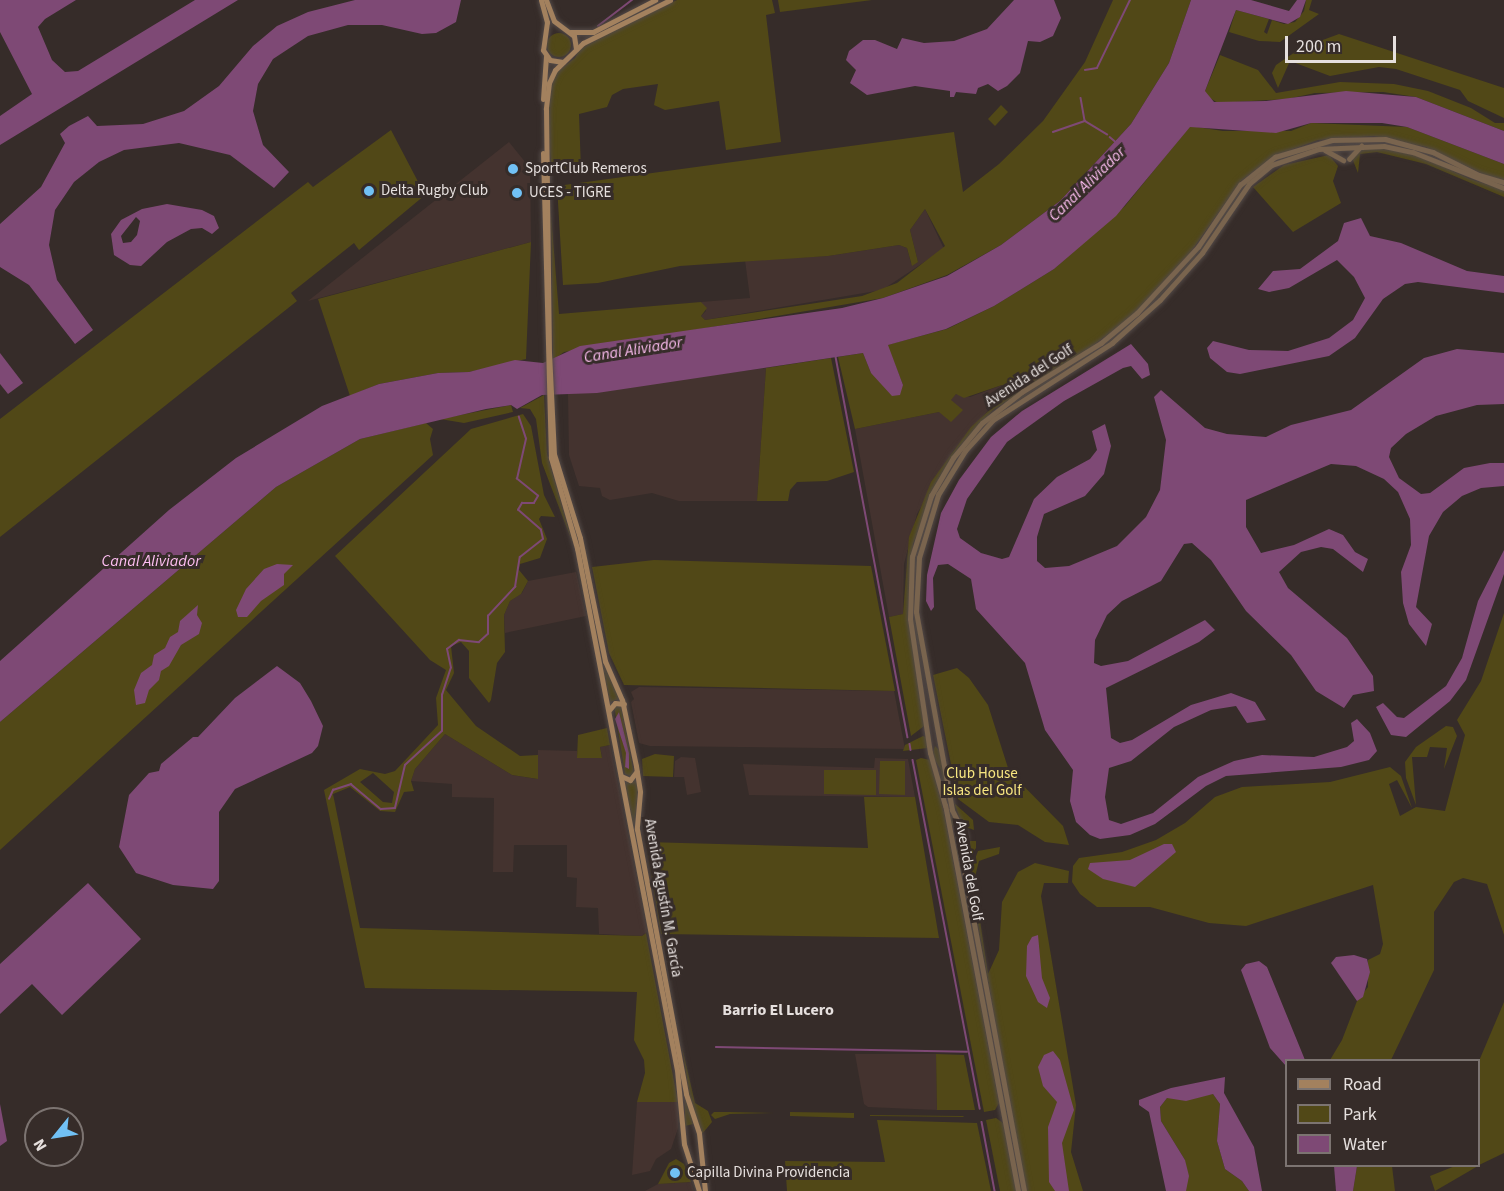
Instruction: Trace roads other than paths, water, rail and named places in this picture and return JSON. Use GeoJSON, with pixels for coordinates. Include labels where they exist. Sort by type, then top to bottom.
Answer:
{"type":"FeatureCollection","features":[{"type":"Feature","properties":{"kind":"main road"},"geometry":{"type":"LineString","coordinates":[[540,0],[547,22],[544,38],[546,56],[543,108],[549,401]]}},
{"type":"Feature","properties":{"kind":"main road"},"geometry":{"type":"LineString","coordinates":[[546,0],[554,21],[568,31],[576,51]]}},
{"type":"Feature","properties":{"kind":"main road"},"geometry":{"type":"LineString","coordinates":[[544,38],[551,30],[593,32],[655,0]]}},
{"type":"Feature","properties":{"kind":"main road"},"geometry":{"type":"LineString","coordinates":[[547,352],[547,96],[552,77],[564,62],[592,38],[669,0]]}},
{"type":"Feature","properties":{"kind":"main road"},"geometry":{"type":"LineString","coordinates":[[546,56],[564,62]]}},
{"type":"Feature","properties":{"kind":"main road","name":"Avenida Agustín M. García"},"geometry":{"type":"LineString","coordinates":[[549,401],[556,462],[584,553],[605,661],[624,704],[637,771],[638,833],[686,1094],[699,1133],[705,1191]]}},
{"type":"Feature","properties":{"kind":"main road","name":"Avenida Agustín M. García"},"geometry":{"type":"LineString","coordinates":[[549,401],[550,459],[577,548],[680,1087],[686,1153],[699,1191]]}},
{"type":"Feature","properties":{"kind":"main road"},"geometry":{"type":"LineString","coordinates":[[609,710],[615,703],[624,704]]}},
{"type":"Feature","properties":{"kind":"main road"},"geometry":{"type":"LineString","coordinates":[[621,776],[630,780],[637,771]]}},
{"type":"Feature","properties":{"kind":"main road"},"geometry":{"type":"LineString","coordinates":[[683,1133],[691,1128],[699,1133]]}},
{"type":"Feature","properties":{"kind":"main road"},"geometry":{"type":"LineString","coordinates":[[686,1153],[693,1155],[700,1148]]}},
{"type":"Feature","properties":{"kind":"street","name":"Avenida del Golf"},"geometry":{"type":"LineString","coordinates":[[1018,1191],[950,831],[930,747],[909,611],[912,557],[931,496],[953,458],[982,423],[1022,392],[1101,343],[1137,313],[1198,247],[1240,185],[1275,157],[1332,140],[1384,139],[1433,152],[1479,175],[1504,182]]}},
{"type":"Feature","properties":{"kind":"street","name":"Avenida del Golf"},"geometry":{"type":"LineString","coordinates":[[1024,1191],[962,860],[964,844],[962,829],[952,810],[918,628],[916,587],[926,524],[948,476],[972,443],[1002,414],[1100,351],[1142,317],[1202,253],[1255,178],[1284,159],[1319,149],[1364,145],[1413,152],[1504,188]]}},
{"type":"Feature","properties":{"kind":"street"},"geometry":{"type":"LineString","coordinates":[[1349,159],[1364,145]]}},
{"type":"Feature","properties":{"kind":"street"},"geometry":{"type":"LineString","coordinates":[[1319,149],[1343,160]]}},
{"type":"Feature","properties":{"kind":"street"},"geometry":{"type":"LineString","coordinates":[[930,747],[937,744],[941,748]]}},
{"type":"Feature","properties":{"kind":"street"},"geometry":{"type":"LineString","coordinates":[[950,831],[962,829]]}},
{"type":"Feature","properties":{"kind":"street"},"geometry":{"type":"LineString","coordinates":[[952,842],[964,844]]}},
{"type":"Feature","properties":{"kind":"water"},"geometry":{"type":"Polygon","coordinates":[[[0,0],[76,0],[45,19],[38,27],[52,60],[65,72],[78,71],[195,0],[238,0],[0,145],[0,116],[32,94],[0,32],[0,0]]]}},
{"type":"Feature","properties":{"kind":"water"},"geometry":{"type":"Polygon","coordinates":[[[355,0],[461,0],[456,22],[436,33],[422,34],[382,25],[348,25],[308,36],[273,59],[258,84],[253,111],[263,145],[289,172],[274,188],[230,155],[179,143],[124,150],[99,162],[74,182],[55,210],[49,245],[57,280],[93,330],[75,344],[29,285],[0,267],[0,224],[41,187],[65,143],[60,134],[69,126],[88,116],[97,126],[143,124],[184,111],[219,86],[253,46],[277,26],[308,12],[355,0]]]}},
{"type":"Feature","properties":{"kind":"water"},"geometry":{"type":"Polygon","coordinates":[[[1014,0],[1054,0],[1061,18],[1053,36],[1040,42],[1028,41],[1020,73],[1007,86],[998,91],[988,84],[978,88],[976,94],[956,92],[954,97],[950,97],[950,91],[915,86],[867,95],[850,83],[856,70],[846,60],[849,51],[863,40],[875,40],[897,49],[902,38],[924,43],[954,41],[987,29],[1014,0]]]}},
{"type":"Feature","properties":{"kind":"water","name":"Canal Aliviador"},"geometry":{"type":"Polygon","coordinates":[[[1191,0],[1251,0],[1289,11],[1297,0],[1306,0],[1300,17],[1288,24],[1236,10],[1205,91],[1214,102],[1266,101],[1346,91],[1416,97],[1504,131],[1504,164],[1407,127],[1382,123],[1311,123],[1276,133],[1190,127],[1116,216],[1054,269],[994,306],[946,329],[888,345],[903,385],[900,395],[892,396],[871,373],[863,353],[597,393],[542,395],[517,409],[511,405],[486,409],[360,439],[276,487],[0,722],[0,661],[169,510],[236,458],[322,406],[379,384],[438,373],[469,372],[515,360],[543,363],[580,346],[842,308],[883,298],[947,276],[1001,245],[1060,201],[1131,124],[1169,63],[1191,0]]]}},
{"type":"Feature","properties":{"kind":"water"},"geometry":{"type":"Polygon","coordinates":[[[167,204],[202,210],[214,216],[219,228],[212,234],[202,228],[191,229],[167,242],[141,266],[130,265],[114,255],[111,234],[121,220],[142,209],[167,204]],[[136,217],[121,236],[123,243],[131,242],[137,235],[140,221],[136,217]]]}},
{"type":"Feature","properties":{"kind":"water"},"geometry":{"type":"Polygon","coordinates":[[[1361,218],[1370,236],[1401,243],[1467,271],[1504,276],[1504,293],[1418,282],[1405,284],[1383,299],[1355,338],[1329,356],[1240,374],[1227,372],[1210,358],[1207,348],[1213,341],[1249,350],[1288,351],[1329,338],[1353,320],[1365,298],[1354,277],[1337,260],[1289,288],[1269,292],[1258,289],[1273,271],[1300,269],[1338,241],[1344,223],[1361,218]]]}},
{"type":"Feature","properties":{"kind":"water"},"geometry":{"type":"Polygon","coordinates":[[[1131,344],[1148,364],[1150,375],[1142,379],[1131,366],[1123,368],[1064,401],[1007,442],[967,499],[957,529],[960,538],[981,553],[1002,559],[1009,557],[1034,499],[1057,477],[1090,459],[1097,450],[1092,431],[1105,424],[1111,446],[1104,474],[1085,496],[1044,514],[1037,537],[1037,561],[1045,568],[1069,566],[1117,546],[1146,517],[1160,490],[1166,440],[1154,397],[1161,390],[1205,428],[1227,434],[1266,437],[1291,425],[1351,410],[1424,358],[1457,349],[1504,353],[1504,404],[1477,405],[1436,416],[1406,434],[1391,448],[1389,457],[1399,478],[1421,494],[1430,493],[1464,468],[1490,463],[1504,463],[1504,486],[1481,488],[1462,496],[1443,512],[1429,536],[1416,607],[1432,624],[1426,646],[1409,624],[1403,603],[1401,572],[1411,545],[1410,519],[1398,492],[1384,479],[1356,466],[1331,464],[1246,500],[1246,527],[1261,553],[1294,545],[1329,529],[1343,535],[1355,552],[1368,559],[1363,572],[1333,549],[1321,547],[1301,552],[1279,572],[1288,588],[1347,638],[1373,676],[1374,691],[1353,695],[1344,708],[1316,691],[1291,655],[1246,611],[1211,560],[1192,543],[1184,544],[1161,581],[1122,601],[1107,615],[1095,640],[1094,663],[1101,666],[1128,661],[1205,620],[1215,630],[1199,642],[1106,688],[1111,738],[1120,743],[1132,740],[1191,705],[1231,693],[1255,702],[1266,720],[1247,723],[1236,706],[1211,710],[1174,727],[1131,761],[1109,768],[1105,797],[1109,820],[1121,824],[1153,813],[1198,777],[1234,761],[1262,755],[1314,757],[1347,747],[1354,741],[1351,723],[1357,719],[1370,733],[1377,751],[1369,760],[1341,767],[1226,776],[1206,786],[1155,824],[1130,835],[1100,839],[1090,835],[1076,822],[1070,801],[1073,770],[1045,730],[1025,663],[976,609],[971,579],[948,564],[938,565],[933,578],[934,607],[931,611],[926,601],[927,575],[941,513],[959,480],[991,437],[1022,411],[1131,344]]]}},
{"type":"Feature","properties":{"kind":"water"},"geometry":{"type":"Polygon","coordinates":[[[0,353],[23,383],[8,394],[0,384],[0,353]]]}},
{"type":"Feature","properties":{"kind":"water"},"geometry":{"type":"Polygon","coordinates":[[[1504,550],[1504,574],[1466,680],[1450,701],[1406,737],[1391,735],[1376,707],[1383,703],[1397,717],[1404,718],[1446,686],[1462,658],[1478,601],[1504,550]]]}},
{"type":"Feature","properties":{"kind":"water"},"geometry":{"type":"Polygon","coordinates":[[[277,564],[293,565],[284,574],[284,585],[261,601],[247,617],[238,617],[236,610],[246,589],[264,569],[277,564]]]}},
{"type":"Feature","properties":{"kind":"water"},"geometry":{"type":"Polygon","coordinates":[[[198,605],[197,615],[202,623],[199,634],[181,645],[169,666],[161,671],[159,680],[149,690],[145,703],[136,705],[134,690],[141,673],[152,665],[154,655],[165,648],[170,637],[178,632],[180,621],[198,605]]]}},
{"type":"Feature","properties":{"kind":"water"},"geometry":{"type":"Polygon","coordinates":[[[277,666],[300,683],[311,701],[323,726],[318,746],[312,753],[235,789],[219,812],[219,881],[213,889],[173,885],[136,873],[119,847],[129,795],[149,773],[159,771],[161,764],[193,737],[198,737],[235,698],[277,666]]]}},
{"type":"Feature","properties":{"kind":"water"},"geometry":{"type":"Polygon","coordinates":[[[619,712],[629,753],[629,769],[625,767],[626,753],[615,719],[619,712]]]}},
{"type":"Feature","properties":{"kind":"water"},"geometry":{"type":"Polygon","coordinates":[[[1164,844],[1172,844],[1176,852],[1135,887],[1103,879],[1088,869],[1090,863],[1130,860],[1164,844]]]}},
{"type":"Feature","properties":{"kind":"water"},"geometry":{"type":"Polygon","coordinates":[[[88,883],[141,939],[62,1015],[32,984],[0,1014],[0,964],[88,883]]]}},
{"type":"Feature","properties":{"kind":"water"},"geometry":{"type":"Polygon","coordinates":[[[1038,935],[1042,978],[1050,998],[1047,1008],[1038,1002],[1026,976],[1027,946],[1032,937],[1038,935]]]}},
{"type":"Feature","properties":{"kind":"water"},"geometry":{"type":"Polygon","coordinates":[[[1354,955],[1367,959],[1370,972],[1363,997],[1357,1001],[1331,963],[1336,957],[1354,955]]]}},
{"type":"Feature","properties":{"kind":"water"},"geometry":{"type":"Polygon","coordinates":[[[1259,961],[1267,967],[1305,1059],[1285,1059],[1285,1065],[1270,1048],[1241,970],[1246,964],[1259,961]]]}},
{"type":"Feature","properties":{"kind":"water"},"geometry":{"type":"Polygon","coordinates":[[[1053,1051],[1060,1060],[1074,1110],[1062,1143],[1069,1191],[1055,1191],[1049,1182],[1048,1127],[1057,1102],[1043,1086],[1038,1067],[1044,1055],[1053,1051]]]}},
{"type":"Feature","properties":{"kind":"water"},"geometry":{"type":"Polygon","coordinates":[[[1225,1077],[1224,1093],[1254,1147],[1262,1191],[1249,1191],[1242,1181],[1225,1169],[1217,1141],[1220,1104],[1213,1094],[1186,1101],[1167,1098],[1160,1107],[1161,1121],[1185,1160],[1189,1176],[1186,1191],[1166,1191],[1149,1112],[1139,1105],[1139,1100],[1171,1088],[1225,1077]]]}},
{"type":"Feature","properties":{"kind":"water"},"geometry":{"type":"Polygon","coordinates":[[[0,1104],[7,1141],[0,1146],[0,1104]]]}},
{"type":"Feature","properties":{"kind":"water"},"geometry":{"type":"Polygon","coordinates":[[[1334,1167],[1357,1167],[1353,1191],[1336,1191],[1334,1167]]]}},
{"type":"Feature","properties":{"kind":"waterway"},"geometry":{"type":"LineString","coordinates":[[598,26],[632,0]]}},
{"type":"Feature","properties":{"kind":"waterway"},"geometry":{"type":"LineString","coordinates":[[1085,70],[1097,68],[1130,0]]}},
{"type":"Feature","properties":{"kind":"waterway"},"geometry":{"type":"LineString","coordinates":[[1081,98],[1085,121]]}},
{"type":"Feature","properties":{"kind":"waterway"},"geometry":{"type":"LineString","coordinates":[[1053,132],[1085,121],[1107,134]]}},
{"type":"Feature","properties":{"kind":"waterway"},"geometry":{"type":"LineString","coordinates":[[1110,137],[1116,142]]}},
{"type":"Feature","properties":{"kind":"waterway"},"geometry":{"type":"LineString","coordinates":[[836,357],[908,737]]}},
{"type":"Feature","properties":{"kind":"waterway"},"geometry":{"type":"LineString","coordinates":[[329,799],[333,790],[351,784],[381,809],[395,808],[405,765],[442,731],[442,695],[451,668],[447,649],[459,640],[479,642],[488,634],[488,616],[515,587],[520,557],[543,539],[541,530],[518,510],[522,503],[534,503],[538,496],[517,479],[526,439],[519,417]]}},
{"type":"Feature","properties":{"kind":"waterway"},"geometry":{"type":"LineString","coordinates":[[910,744],[911,750]]}},
{"type":"Feature","properties":{"kind":"waterway"},"geometry":{"type":"LineString","coordinates":[[913,760],[980,1109]]}},
{"type":"Feature","properties":{"kind":"waterway"},"geometry":{"type":"LineString","coordinates":[[716,1047],[967,1052]]}},
{"type":"Feature","properties":{"kind":"waterway"},"geometry":{"type":"LineString","coordinates":[[982,1122],[995,1191]]}},
{"type":"Feature","properties":{"kind":"place","name":"SportClub Remeros"},"geometry":{"type":"Point","coordinates":[513,169]}},
{"type":"Feature","properties":{"kind":"place","name":"Delta Rugby Club"},"geometry":{"type":"Point","coordinates":[369,191]}},
{"type":"Feature","properties":{"kind":"place","name":"UCES - TIGRE"},"geometry":{"type":"Point","coordinates":[517,193]}},
{"type":"Feature","properties":{"kind":"place","name":"Capilla Divina Providencia"},"geometry":{"type":"Point","coordinates":[675,1173]}},
{"type":"Feature","properties":{"kind":"district","name":"Barrio El Lucero"},"geometry":{"type":"Point","coordinates":[778,1010]}},
{"type":"Feature","properties":{"kind":"park label","name":"Club House Islas del Golf"},"geometry":{"type":"Point","coordinates":[982,782]}}]}
